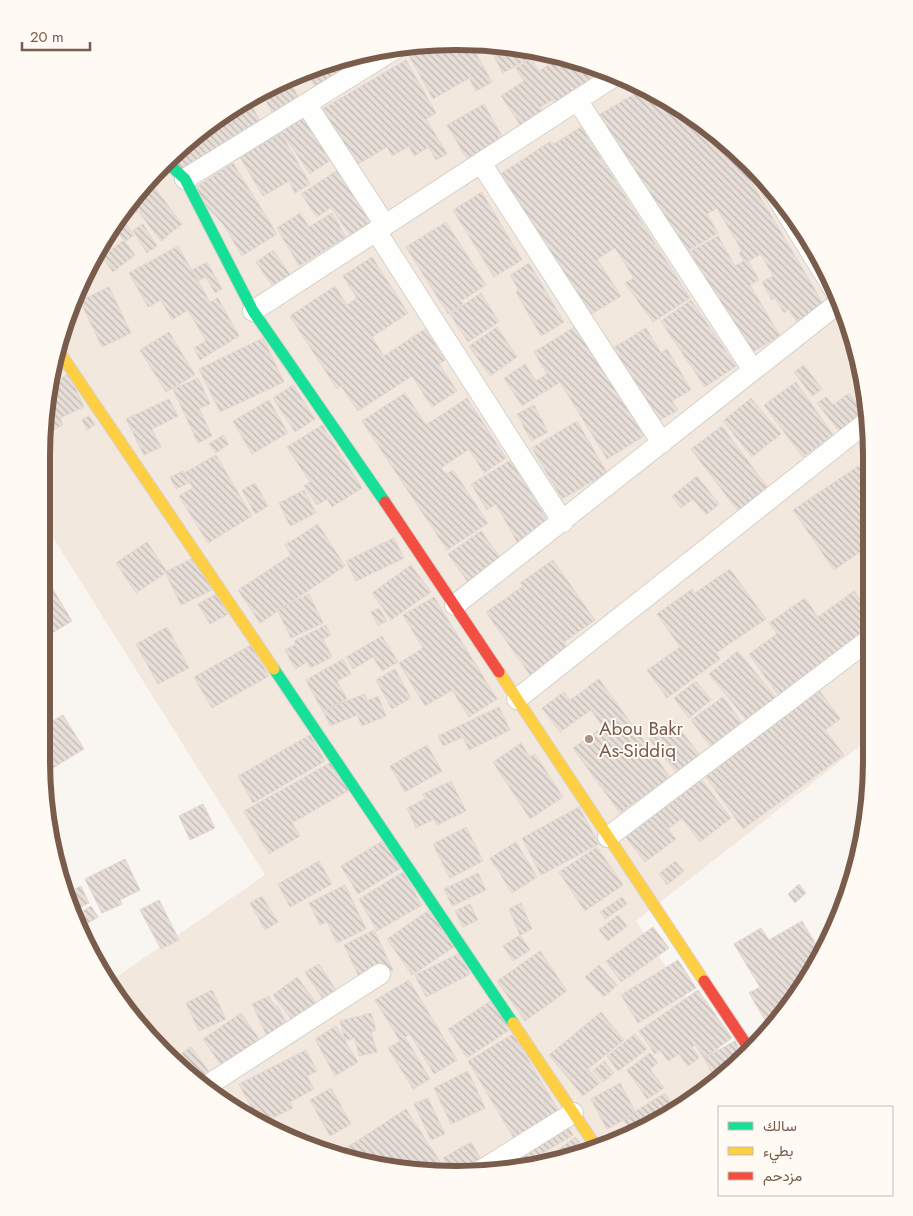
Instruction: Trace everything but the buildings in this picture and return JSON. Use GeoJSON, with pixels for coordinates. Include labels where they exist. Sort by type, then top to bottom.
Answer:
{"type":"FeatureCollection","features":[{"type":"Feature","properties":{"kind":"main road"},"geometry":{"type":"LineString","coordinates":[[172,166],[185,178],[253,311],[455,605],[746,1045]]}},
{"type":"Feature","properties":{"kind":"main road"},"geometry":{"type":"LineString","coordinates":[[63,357],[593,1142]]}},
{"type":"Feature","properties":{"kind":"street"},"geometry":{"type":"LineString","coordinates":[[185,178],[307,105],[382,57]]}},
{"type":"Feature","properties":{"kind":"street"},"geometry":{"type":"LineString","coordinates":[[253,311],[609,80]]}},
{"type":"Feature","properties":{"kind":"street"},"geometry":{"type":"LineString","coordinates":[[577,100],[753,370]]}},
{"type":"Feature","properties":{"kind":"street"},"geometry":{"type":"LineString","coordinates":[[307,105],[380,228],[563,522]]}},
{"type":"Feature","properties":{"kind":"street"},"geometry":{"type":"LineString","coordinates":[[481,162],[662,443]]}},
{"type":"Feature","properties":{"kind":"street"},"geometry":{"type":"LineString","coordinates":[[455,605],[563,522],[834,306]]}},
{"type":"Feature","properties":{"kind":"street"},"geometry":{"type":"LineString","coordinates":[[517,699],[862,427]]}},
{"type":"Feature","properties":{"kind":"street"},"geometry":{"type":"LineString","coordinates":[[608,837],[863,644]]}},
{"type":"Feature","properties":{"kind":"street"},"geometry":{"type":"LineString","coordinates":[[211,1083],[380,974]]}},
{"type":"Feature","properties":{"kind":"street"},"geometry":{"type":"LineString","coordinates":[[491,1164],[573,1113]]}},
{"type":"Feature","properties":{"kind":"shaded area"},"geometry":{"type":"Polygon","coordinates":[[[456,50],[510,53],[536,58],[562,64],[612,81],[660,104],[704,134],[744,169],[779,209],[809,253],[832,301],[849,351],[860,403],[863,456],[863,743],[636,921],[728,1062],[704,1082],[660,1112],[636,1124],[612,1135],[562,1152],[510,1163],[456,1166],[403,1163],[351,1152],[301,1135],[253,1112],[188,1065],[151,1028],[114,978],[265,875],[50,533],[50,456],[53,403],[64,351],[81,301],[104,253],[134,209],[169,169],[209,134],[253,104],[301,81],[351,64],[377,58],[403,53],[456,50]]]}},
{"type":"Feature","properties":{"kind":"traffic: fast"},"geometry":{"type":"LineString","coordinates":[[172,166],[185,179],[253,311],[385,502]]}},
{"type":"Feature","properties":{"kind":"traffic: fast"},"geometry":{"type":"LineString","coordinates":[[274,669],[513,1023]]}},
{"type":"Feature","properties":{"kind":"traffic: slow"},"geometry":{"type":"LineString","coordinates":[[63,357],[274,669]]}},
{"type":"Feature","properties":{"kind":"traffic: slow"},"geometry":{"type":"LineString","coordinates":[[499,672],[704,981]]}},
{"type":"Feature","properties":{"kind":"traffic: slow"},"geometry":{"type":"LineString","coordinates":[[513,1023],[593,1142]]}},
{"type":"Feature","properties":{"kind":"traffic: jam"},"geometry":{"type":"LineString","coordinates":[[385,502],[499,672]]}},
{"type":"Feature","properties":{"kind":"traffic: jam"},"geometry":{"type":"LineString","coordinates":[[704,981],[746,1045]]}},
{"type":"Feature","properties":{"kind":"place","name":"Abou Bakr As-Siddiq"},"geometry":{"type":"Point","coordinates":[589,739]}}]}
